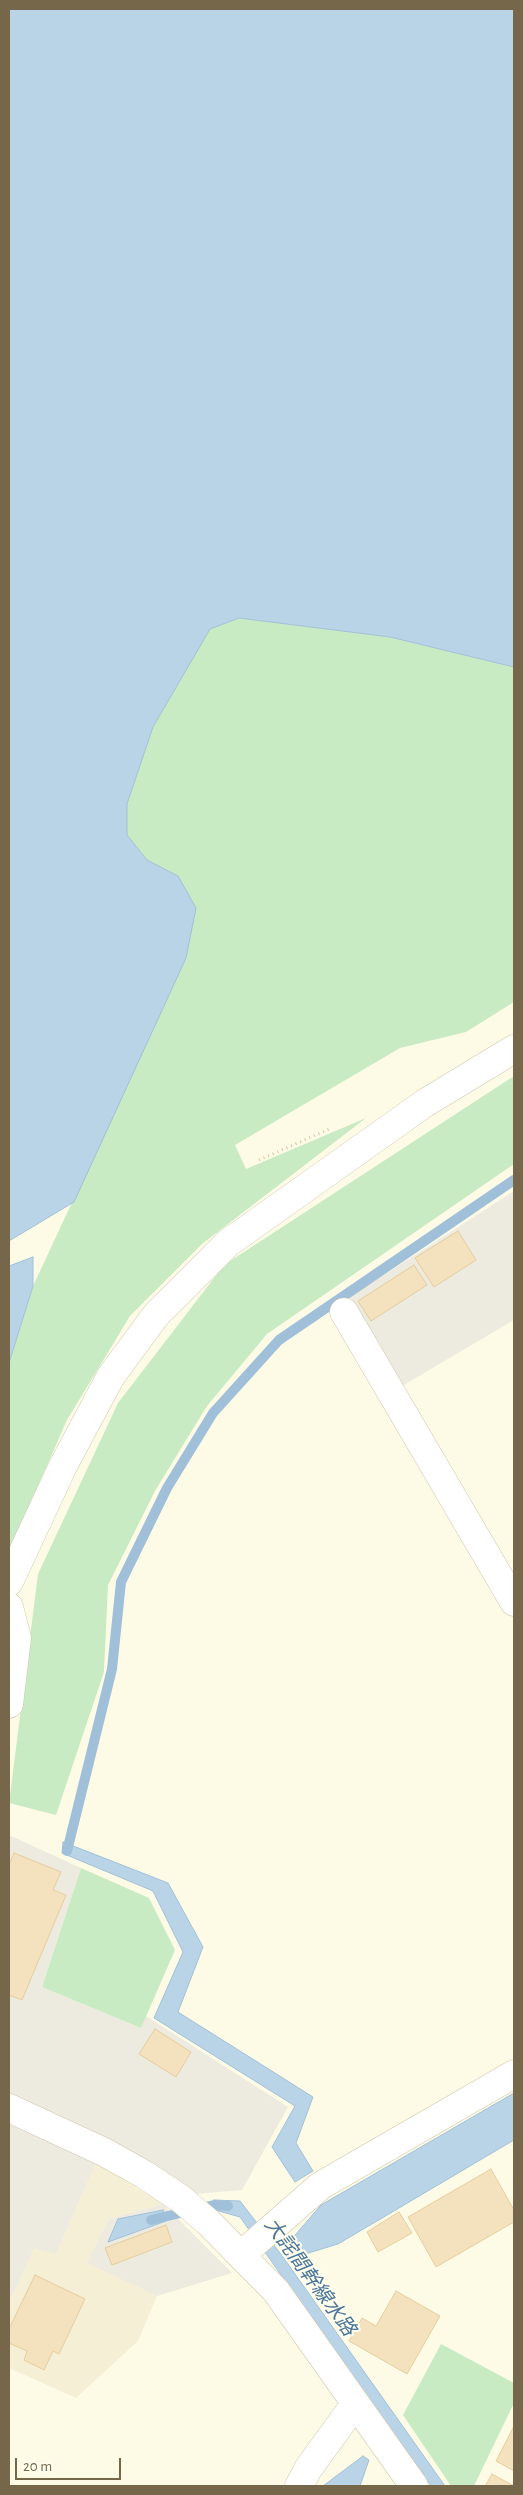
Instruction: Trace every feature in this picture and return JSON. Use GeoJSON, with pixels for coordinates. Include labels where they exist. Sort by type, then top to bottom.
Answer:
{"type":"FeatureCollection","features":[{"type":"Feature","properties":{"kind":"street"},"geometry":{"type":"LineString","coordinates":[[9,1582],[63,1466],[111,1376],[156,1315],[228,1243],[425,1103],[514,1049]]}},
{"type":"Feature","properties":{"kind":"street"},"geometry":{"type":"LineString","coordinates":[[344,1312],[514,1602]]}},
{"type":"Feature","properties":{"kind":"street"},"geometry":{"type":"LineString","coordinates":[[9,1607],[17,1638],[9,1704]]}},
{"type":"Feature","properties":{"kind":"street"},"geometry":{"type":"LineString","coordinates":[[254,2244],[320,2186],[514,2074]]}},
{"type":"Feature","properties":{"kind":"street"},"geometry":{"type":"LineString","coordinates":[[9,2108],[104,2152],[145,2175],[181,2199],[208,2222],[254,2244],[276,2290],[414,2486]]}},
{"type":"Feature","properties":{"kind":"street"},"geometry":{"type":"LineString","coordinates":[[299,2486],[308,2469],[355,2404]]}},
{"type":"Feature","properties":{"kind":"shaded area"},"geometry":{"type":"Polygon","coordinates":[[[514,1191],[514,1320],[402,1386],[350,1297],[514,1191]]]}},
{"type":"Feature","properties":{"kind":"shaded area"},"geometry":{"type":"Polygon","coordinates":[[[9,1835],[81,1868],[42,1987],[141,2028],[146,2016],[288,2107],[242,2190],[194,2194],[9,2099],[9,1835]]]}},
{"type":"Feature","properties":{"kind":"shaded area"},"geometry":{"type":"Polygon","coordinates":[[[9,2124],[96,2163],[56,2254],[34,2248],[9,2303],[9,2124]]]}},
{"type":"Feature","properties":{"kind":"shaded area"},"geometry":{"type":"Polygon","coordinates":[[[96,2163],[163,2204],[109,2219],[88,2263],[157,2296],[138,2341],[76,2398],[9,2368],[9,2303],[34,2247],[56,2254],[96,2163]]]}},
{"type":"Feature","properties":{"kind":"shaded area"},"geometry":{"type":"Polygon","coordinates":[[[163,2204],[232,2273],[157,2296],[87,2263],[109,2219],[163,2204]]]}},
{"type":"Feature","properties":{"kind":"green space"},"geometry":{"type":"Polygon","coordinates":[[[239,618],[390,637],[514,667],[514,1002],[466,1032],[400,1048],[235,1145],[246,1169],[366,1118],[202,1244],[130,1316],[67,1420],[9,1552],[9,1363],[33,1286],[186,958],[178,876],[147,860],[127,835],[127,804],[153,727],[210,628],[239,618]]]}},
{"type":"Feature","properties":{"kind":"green space"},"geometry":{"type":"Polygon","coordinates":[[[514,1076],[514,1164],[267,1334],[207,1406],[155,1491],[108,1585],[104,1672],[56,1815],[9,1803],[38,1574],[118,1403],[224,1265],[514,1076]]]}},
{"type":"Feature","properties":{"kind":"green space"},"geometry":{"type":"Polygon","coordinates":[[[81,1868],[149,1898],[175,1950],[141,2028],[42,1987],[81,1868]]]}},
{"type":"Feature","properties":{"kind":"green space"},"geometry":{"type":"Polygon","coordinates":[[[441,2344],[514,2383],[514,2403],[474,2486],[451,2486],[403,2415],[441,2344]]]}},
{"type":"Feature","properties":{"kind":"water"},"geometry":{"type":"Polygon","coordinates":[[[9,9],[514,9],[514,667],[390,637],[239,618],[210,629],[153,727],[127,804],[127,835],[147,860],[178,876],[196,908],[186,958],[74,1202],[9,1241],[9,9]]]}},
{"type":"Feature","properties":{"kind":"water"},"geometry":{"type":"Polygon","coordinates":[[[33,1257],[33,1286],[9,1363],[9,1266],[33,1257]]]}},
{"type":"Feature","properties":{"kind":"water"},"geometry":{"type":"Polygon","coordinates":[[[63,1842],[168,1883],[203,1947],[178,2012],[313,2097],[296,2143],[313,2171],[295,2182],[272,2147],[295,2106],[154,2018],[183,1952],[153,1891],[62,1853],[63,1842]]]}},
{"type":"Feature","properties":{"kind":"water"},"geometry":{"type":"Polygon","coordinates":[[[514,2093],[514,2140],[338,2244],[292,2258],[284,2248],[321,2205],[514,2093]]]}},
{"type":"Feature","properties":{"kind":"water"},"geometry":{"type":"Polygon","coordinates":[[[214,2200],[240,2201],[283,2257],[445,2486],[431,2486],[240,2217],[215,2210],[214,2200]]]}},
{"type":"Feature","properties":{"kind":"water"},"geometry":{"type":"Polygon","coordinates":[[[163,2210],[166,2221],[108,2242],[118,2219],[163,2210]]]}},
{"type":"Feature","properties":{"kind":"water"},"geometry":{"type":"Polygon","coordinates":[[[363,2456],[369,2460],[360,2486],[323,2486],[363,2456]]]}},
{"type":"Feature","properties":{"kind":"building"},"geometry":{"type":"Polygon","coordinates":[[[458,1231],[476,1260],[434,1287],[415,1258],[458,1231]]]}},
{"type":"Feature","properties":{"kind":"building"},"geometry":{"type":"Polygon","coordinates":[[[414,1265],[427,1285],[371,1321],[358,1301],[414,1265]]]}},
{"type":"Feature","properties":{"kind":"building"},"geometry":{"type":"Polygon","coordinates":[[[14,1853],[61,1872],[53,1890],[66,1895],[22,2000],[9,1995],[9,1865],[14,1853]]]}},
{"type":"Feature","properties":{"kind":"building"},"geometry":{"type":"Polygon","coordinates":[[[155,2029],[191,2052],[176,2077],[139,2054],[155,2029]]]}},
{"type":"Feature","properties":{"kind":"building"},"geometry":{"type":"Polygon","coordinates":[[[491,2169],[514,2210],[514,2222],[436,2267],[408,2217],[491,2169]]]}},
{"type":"Feature","properties":{"kind":"building"},"geometry":{"type":"Polygon","coordinates":[[[399,2212],[412,2233],[378,2252],[367,2232],[399,2212]]]}},
{"type":"Feature","properties":{"kind":"building"},"geometry":{"type":"Polygon","coordinates":[[[166,2225],[172,2242],[112,2265],[105,2248],[166,2225]]]}},
{"type":"Feature","properties":{"kind":"building"},"geometry":{"type":"Polygon","coordinates":[[[35,2275],[85,2299],[59,2354],[53,2351],[44,2370],[24,2360],[27,2351],[9,2343],[9,2329],[35,2275]]]}},
{"type":"Feature","properties":{"kind":"building"},"geometry":{"type":"Polygon","coordinates":[[[396,2291],[440,2316],[407,2374],[349,2341],[362,2318],[376,2326],[396,2291]]]}},
{"type":"Feature","properties":{"kind":"building"},"geometry":{"type":"Polygon","coordinates":[[[514,2426],[514,2471],[496,2461],[514,2426]]]}},
{"type":"Feature","properties":{"kind":"building"},"geometry":{"type":"Polygon","coordinates":[[[492,2474],[514,2486],[485,2486],[492,2474]]]}},
{"type":"Feature","properties":{"kind":"waterway"},"geometry":{"type":"LineString","coordinates":[[67,1851],[112,1669],[121,1582],[167,1488],[213,1413],[279,1340],[514,1180]]}},
{"type":"Feature","properties":{"kind":"waterway","name":"大詫間幹線水路"},"geometry":{"type":"LineString","coordinates":[[151,2220],[214,2205],[228,2206]]}}]}
